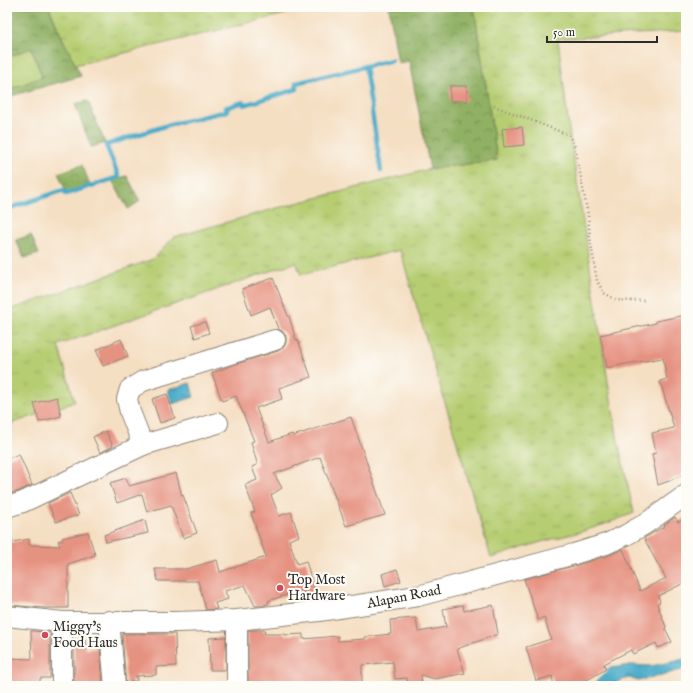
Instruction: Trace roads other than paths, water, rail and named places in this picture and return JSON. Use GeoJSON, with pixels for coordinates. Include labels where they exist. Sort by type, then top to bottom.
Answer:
{"type":"FeatureCollection","features":[{"type":"Feature","properties":{"kind":"street"},"geometry":{"type":"LineString","coordinates":[[143,445],[130,412],[127,399],[130,389],[143,381],[275,340]]}},
{"type":"Feature","properties":{"kind":"street"},"geometry":{"type":"LineString","coordinates":[[7,507],[23,502],[143,445],[218,423]]}},
{"type":"Feature","properties":{"kind":"street","name":"Alapan Road"},"geometry":{"type":"LineString","coordinates":[[7,616],[62,622],[176,622],[237,620],[319,611],[418,596],[606,544],[645,524],[686,495]]}},
{"type":"Feature","properties":{"kind":"street"},"geometry":{"type":"LineString","coordinates":[[237,620],[237,686]]}},
{"type":"Feature","properties":{"kind":"street"},"geometry":{"type":"LineString","coordinates":[[108,621],[116,686]]}},
{"type":"Feature","properties":{"kind":"street"},"geometry":{"type":"LineString","coordinates":[[62,622],[62,686]]}},
{"type":"Feature","properties":{"kind":"water"},"geometry":{"type":"Polygon","coordinates":[[[190,383],[194,397],[172,404],[168,390],[190,383]]]}},
{"type":"Feature","properties":{"kind":"water"},"geometry":{"type":"Polygon","coordinates":[[[686,658],[686,669],[638,681],[629,678],[622,680],[613,686],[592,686],[610,668],[632,665],[651,666],[686,658]]]}},
{"type":"Feature","properties":{"kind":"waterway"},"geometry":{"type":"LineString","coordinates":[[7,209],[64,190],[66,194],[119,177],[106,145],[168,125],[227,111],[225,108],[243,102],[244,105],[297,89],[296,83],[392,60]]}},
{"type":"Feature","properties":{"kind":"waterway"},"geometry":{"type":"LineString","coordinates":[[365,66],[381,171]]}},
{"type":"Feature","properties":{"kind":"place","name":"Top Most Hardware"},"geometry":{"type":"Point","coordinates":[280,588]}},
{"type":"Feature","properties":{"kind":"place","name":"Miggy's Food Haus"},"geometry":{"type":"Point","coordinates":[45,635]}}]}
